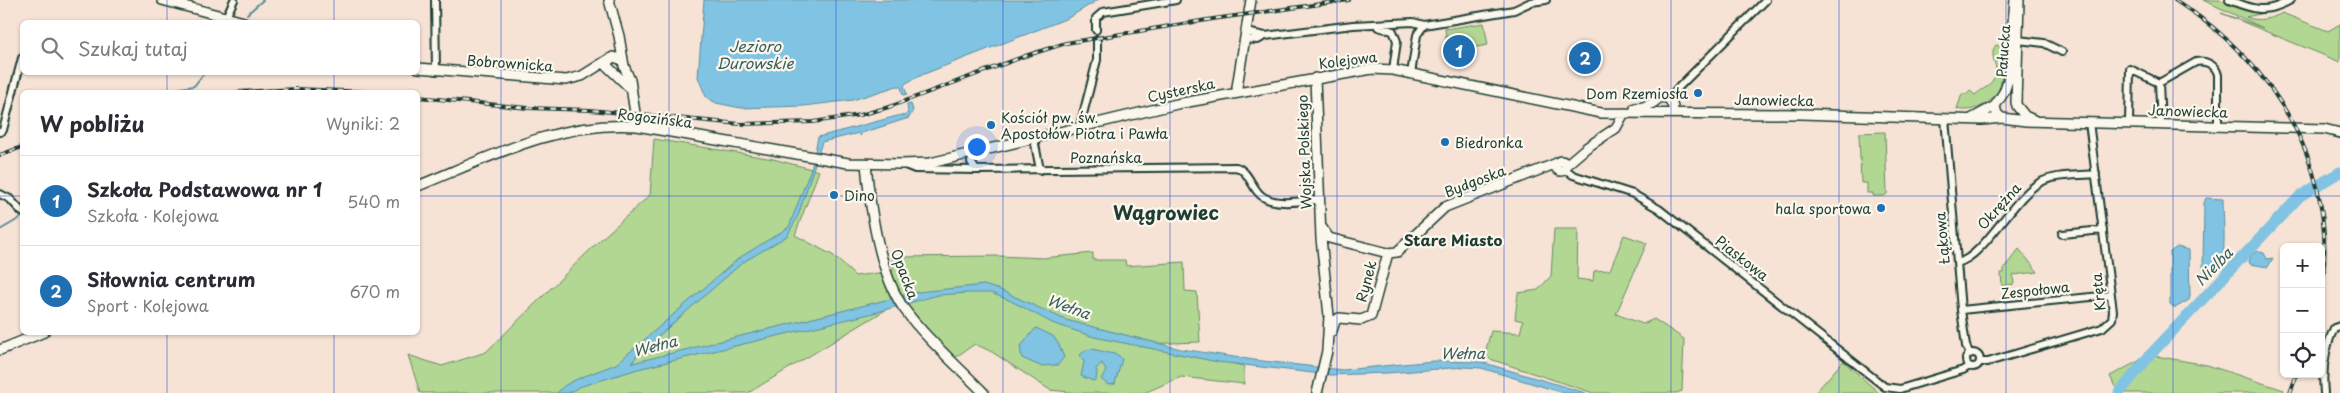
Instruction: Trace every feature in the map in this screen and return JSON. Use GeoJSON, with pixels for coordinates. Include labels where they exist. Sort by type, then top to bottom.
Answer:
{"type":"FeatureCollection","features":[{"type":"Feature","properties":{"kind":"street"},"geometry":{"type":"LineString","coordinates":[[162,0],[235,20]]}},
{"type":"Feature","properties":{"kind":"street"},"geometry":{"type":"LineString","coordinates":[[226,18],[234,0]]}},
{"type":"Feature","properties":{"kind":"street"},"geometry":{"type":"LineString","coordinates":[[435,0],[436,71]]}},
{"type":"Feature","properties":{"kind":"street"},"geometry":{"type":"LineString","coordinates":[[609,0],[620,36],[623,63],[630,80],[637,126]]}},
{"type":"Feature","properties":{"kind":"street"},"geometry":{"type":"LineString","coordinates":[[1096,30],[1096,18],[1103,12],[1176,0]]}},
{"type":"Feature","properties":{"kind":"street"},"geometry":{"type":"LineString","coordinates":[[1238,92],[1236,87],[1251,0]]}},
{"type":"Feature","properties":{"kind":"street"},"geometry":{"type":"LineString","coordinates":[[1245,35],[1258,40],[1265,36],[1367,25],[1415,22],[1424,25],[1514,10],[1532,2],[1546,0]]}},
{"type":"Feature","properties":{"kind":"street"},"geometry":{"type":"LineString","coordinates":[[1656,103],[1656,108],[1667,111],[1668,98],[1766,0]]}},
{"type":"Feature","properties":{"kind":"street","name":"Pałucka"},"geometry":{"type":"LineString","coordinates":[[2016,105],[2017,0]]}},
{"type":"Feature","properties":{"kind":"street","name":"Pałucka"},"geometry":{"type":"LineString","coordinates":[[1998,102],[2007,86],[2017,0]]}},
{"type":"Feature","properties":{"kind":"street"},"geometry":{"type":"LineString","coordinates":[[2229,0],[2262,10],[2274,8],[2291,0]]}},
{"type":"Feature","properties":{"kind":"street"},"geometry":{"type":"LineString","coordinates":[[1367,25],[1394,33],[1397,41],[1393,70]]}},
{"type":"Feature","properties":{"kind":"street"},"geometry":{"type":"LineString","coordinates":[[1411,74],[1417,35],[1424,25]]}},
{"type":"Feature","properties":{"kind":"street"},"geometry":{"type":"LineString","coordinates":[[616,26],[616,40],[610,58],[611,71],[630,88]]}},
{"type":"Feature","properties":{"kind":"street"},"geometry":{"type":"LineString","coordinates":[[1081,127],[1097,60],[1097,40]]}},
{"type":"Feature","properties":{"kind":"street"},"geometry":{"type":"LineString","coordinates":[[2018,40],[2044,43],[2062,52]]}},
{"type":"Feature","properties":{"kind":"street"},"geometry":{"type":"LineString","coordinates":[[610,58],[618,57],[623,63]]}},
{"type":"Feature","properties":{"kind":"street","name":"Bobrownicka"},"geometry":{"type":"LineString","coordinates":[[420,68],[563,80],[582,76],[610,58]]}},
{"type":"Feature","properties":{"kind":"street"},"geometry":{"type":"LineString","coordinates":[[2159,83],[2196,62],[2202,61],[2212,65],[2218,75],[2218,126]]}},
{"type":"Feature","properties":{"kind":"street"},"geometry":{"type":"LineString","coordinates":[[597,67],[619,73],[623,63]]}},
{"type":"Feature","properties":{"kind":"street"},"geometry":{"type":"LineString","coordinates":[[0,132],[3,130],[20,66]]}},
{"type":"Feature","properties":{"kind":"street"},"geometry":{"type":"LineString","coordinates":[[2129,123],[2130,68],[2159,83]]}},
{"type":"Feature","properties":{"kind":"street","name":"Kolejowa"},"geometry":{"type":"LineString","coordinates":[[1238,92],[1365,69],[1393,70],[1579,108],[1613,110],[1645,107],[1656,103],[1659,98],[1668,98]]}},
{"type":"Feature","properties":{"kind":"street","name":"Wojska Polskiego"},"geometry":{"type":"LineString","coordinates":[[1316,78],[1321,225]]}},
{"type":"Feature","properties":{"kind":"street"},"geometry":{"type":"LineString","coordinates":[[2159,83],[2161,124]]}},
{"type":"Feature","properties":{"kind":"street","name":"Cysterska"},"geometry":{"type":"LineString","coordinates":[[866,164],[936,162],[976,154],[1177,104],[1238,92]]}},
{"type":"Feature","properties":{"kind":"street"},"geometry":{"type":"LineString","coordinates":[[1971,119],[1998,102],[2009,98],[2025,116],[2034,121]]}},
{"type":"Feature","properties":{"kind":"street"},"geometry":{"type":"LineString","coordinates":[[1998,102],[1997,114],[2005,118],[2016,113],[2016,105]]}},
{"type":"Feature","properties":{"kind":"street"},"geometry":{"type":"LineString","coordinates":[[1607,133],[1613,124],[1613,110]]}},
{"type":"Feature","properties":{"kind":"street","name":"Kolejowa"},"geometry":{"type":"LineString","coordinates":[[1613,110],[1624,113],[1667,111]]}},
{"type":"Feature","properties":{"kind":"street","name":"Janowiecka"},"geometry":{"type":"LineString","coordinates":[[1667,111],[1982,120],[2005,118],[2034,121],[2324,129],[2340,133]]}},
{"type":"Feature","properties":{"kind":"street","name":"Bydgoska"},"geometry":{"type":"LineString","coordinates":[[1388,253],[1400,251],[1442,209],[1561,166],[1616,128],[1624,113]]}},
{"type":"Feature","properties":{"kind":"street","name":"Łąkowa"},"geometry":{"type":"LineString","coordinates":[[1944,118],[1961,310],[1966,346],[1970,354]]}},
{"type":"Feature","properties":{"kind":"street","name":"Kręta"},"geometry":{"type":"LineString","coordinates":[[1980,362],[1988,362],[2107,325],[2113,315],[2089,122]]}},
{"type":"Feature","properties":{"kind":"street","name":"Rogozińska"},"geometry":{"type":"LineString","coordinates":[[420,185],[550,136],[595,127],[637,126],[822,159],[866,164]]}},
{"type":"Feature","properties":{"kind":"street"},"geometry":{"type":"LineString","coordinates":[[1034,139],[1040,170]]}},
{"type":"Feature","properties":{"kind":"street"},"geometry":{"type":"LineString","coordinates":[[976,154],[971,162],[976,170]]}},
{"type":"Feature","properties":{"kind":"street","name":"Opacka"},"geometry":{"type":"LineString","coordinates":[[866,164],[871,215],[891,284],[905,311],[984,393]]}},
{"type":"Feature","properties":{"kind":"street","name":"Poznańska"},"geometry":{"type":"LineString","coordinates":[[902,164],[915,169],[976,170],[1236,167],[1242,170],[1256,191],[1267,199],[1280,201],[1320,200]]}},
{"type":"Feature","properties":{"kind":"street","name":"Piaskowa"},"geometry":{"type":"LineString","coordinates":[[1561,166],[1573,175],[1633,194],[1659,209],[1884,390]]}},
{"type":"Feature","properties":{"kind":"street","name":"Okrężna"},"geometry":{"type":"LineString","coordinates":[[1957,263],[1972,256],[2023,196],[2039,183],[2048,179],[2096,174]]}},
{"type":"Feature","properties":{"kind":"street"},"geometry":{"type":"LineString","coordinates":[[0,194],[10,199],[20,210]]}},
{"type":"Feature","properties":{"kind":"street"},"geometry":{"type":"LineString","coordinates":[[1317,393],[1326,355],[1329,316],[1321,225]]}},
{"type":"Feature","properties":{"kind":"street","name":"Rynek"},"geometry":{"type":"LineString","coordinates":[[1321,225],[1326,236],[1329,238],[1388,253],[1371,316],[1364,320],[1342,318],[1337,320],[1326,355]]}},
{"type":"Feature","properties":{"kind":"street"},"geometry":{"type":"LineString","coordinates":[[2062,234],[2103,230]]}},
{"type":"Feature","properties":{"kind":"street","name":"Zespołowa"},"geometry":{"type":"LineString","coordinates":[[1961,310],[2111,295]]}},
{"type":"Feature","properties":{"kind":"street"},"geometry":{"type":"LineString","coordinates":[[2324,393],[2322,376],[2330,338],[2334,328],[2340,326]]}},
{"type":"Feature","properties":{"kind":"street"},"geometry":{"type":"LineString","coordinates":[[0,350],[37,335]]}},
{"type":"Feature","properties":{"kind":"street"},"geometry":{"type":"LineString","coordinates":[[1884,390],[1900,389],[1963,370],[1969,366],[1976,366],[1980,362],[1976,354],[1970,354],[1966,360],[1969,366]]}},
{"type":"Feature","properties":{"kind":"green space"},"geometry":{"type":"Polygon","coordinates":[[[2203,0],[2221,0],[2260,14],[2246,17],[2250,19],[2259,20],[2282,13],[2328,31],[2340,24],[2340,62],[2221,13],[2263,28],[2203,0]]]}},
{"type":"Feature","properties":{"kind":"green space"},"geometry":{"type":"Polygon","coordinates":[[[1484,23],[1488,45],[1448,52],[1445,29],[1484,23]]]}},
{"type":"Feature","properties":{"kind":"green space"},"geometry":{"type":"Polygon","coordinates":[[[1996,45],[2003,47],[2002,78],[1999,89],[1990,100],[1978,108],[1971,110],[1957,109],[1962,94],[1967,94],[1970,91],[1975,95],[1992,81],[1996,74],[1993,53],[1996,45]]]}},
{"type":"Feature","properties":{"kind":"green space"},"geometry":{"type":"Polygon","coordinates":[[[1885,132],[1887,194],[1884,196],[1873,196],[1873,193],[1867,193],[1867,183],[1861,183],[1859,133],[1885,132]]]}},
{"type":"Feature","properties":{"kind":"green space"},"geometry":{"type":"Polygon","coordinates":[[[654,139],[773,159],[819,171],[795,235],[834,256],[855,276],[893,271],[892,257],[999,256],[1043,258],[1093,253],[1093,260],[1125,260],[1126,266],[1184,262],[1185,291],[1197,292],[1200,342],[1142,344],[1244,366],[1244,384],[1181,377],[1144,393],[1079,393],[1050,390],[992,352],[975,344],[951,360],[905,311],[902,300],[748,393],[420,393],[408,355],[442,366],[486,352],[599,241],[650,195],[654,139]]]}},
{"type":"Feature","properties":{"kind":"green space"},"geometry":{"type":"Polygon","coordinates":[[[1554,229],[1578,229],[1577,279],[1593,281],[1594,271],[1610,270],[1624,235],[1647,243],[1616,314],[1643,324],[1654,319],[1684,339],[1682,391],[1676,393],[1593,393],[1484,357],[1491,331],[1520,333],[1523,321],[1515,319],[1518,293],[1538,290],[1551,276],[1554,229]]]}},
{"type":"Feature","properties":{"kind":"green space"},"geometry":{"type":"Polygon","coordinates":[[[2019,249],[2038,272],[2013,275],[2014,284],[2002,286],[2001,273],[2004,273],[2004,268],[2019,249]]]}},
{"type":"Feature","properties":{"kind":"green space"},"geometry":{"type":"Polygon","coordinates":[[[2150,355],[2207,365],[2284,390],[2283,393],[2118,393],[2110,376],[2150,355]]]}},
{"type":"Feature","properties":{"kind":"green space"},"geometry":{"type":"Polygon","coordinates":[[[1843,361],[1877,391],[1878,393],[1815,393],[1843,361]]]}},
{"type":"Feature","properties":{"kind":"water","name":"Jezioro Durowskie"},"geometry":{"type":"Polygon","coordinates":[[[704,0],[1098,0],[1068,18],[924,74],[906,83],[904,86],[907,94],[903,95],[901,87],[897,86],[853,100],[804,106],[741,108],[716,103],[706,97],[698,77],[704,0]]]}},
{"type":"Feature","properties":{"kind":"water"},"geometry":{"type":"Polygon","coordinates":[[[911,104],[913,110],[909,118],[862,133],[860,136],[859,133],[822,142],[798,216],[787,236],[742,263],[637,355],[632,363],[918,292],[984,285],[1000,290],[1066,320],[1181,349],[1254,360],[1343,370],[1433,361],[1481,362],[1586,393],[1564,393],[1481,368],[1464,367],[1330,375],[1218,362],[1094,337],[1052,323],[1011,301],[991,293],[969,293],[938,295],[870,314],[638,369],[579,387],[569,393],[557,393],[564,386],[577,379],[616,364],[739,258],[789,227],[812,166],[818,137],[901,115],[905,116],[908,112],[907,105],[911,104]]]}},
{"type":"Feature","properties":{"kind":"water"},"geometry":{"type":"Polygon","coordinates":[[[2206,198],[2223,199],[2224,248],[2222,262],[2210,274],[2205,274],[2203,269],[2204,203],[2206,198]]]}},
{"type":"Feature","properties":{"kind":"water"},"geometry":{"type":"Polygon","coordinates":[[[2177,247],[2189,250],[2190,295],[2189,300],[2175,308],[2170,304],[2170,252],[2177,247]]]}},
{"type":"Feature","properties":{"kind":"water"},"geometry":{"type":"Polygon","coordinates":[[[2257,251],[2264,253],[2267,259],[2273,258],[2268,267],[2250,264],[2249,261],[2252,254],[2257,251]]]}},
{"type":"Feature","properties":{"kind":"water"},"geometry":{"type":"Polygon","coordinates":[[[1036,328],[1053,336],[1058,343],[1064,357],[1058,365],[1040,366],[1022,358],[1020,347],[1036,328]]]}},
{"type":"Feature","properties":{"kind":"water"},"geometry":{"type":"Polygon","coordinates":[[[1092,349],[1118,355],[1122,359],[1115,384],[1108,385],[1101,379],[1106,371],[1102,363],[1096,369],[1096,380],[1093,381],[1081,376],[1084,362],[1080,355],[1086,350],[1092,349]]]}},
{"type":"Feature","properties":{"kind":"waterway"},"geometry":{"type":"LineString","coordinates":[[247,14],[263,0]]}},
{"type":"Feature","properties":{"kind":"waterway"},"geometry":{"type":"LineString","coordinates":[[177,90],[194,86],[203,75]]}},
{"type":"Feature","properties":{"kind":"waterway","name":"Nielba"},"geometry":{"type":"LineString","coordinates":[[2119,393],[2150,355],[2300,196],[2340,172]]}},
{"type":"Feature","properties":{"kind":"waterway"},"geometry":{"type":"LineString","coordinates":[[0,230],[20,218]]}},
{"type":"Feature","properties":{"kind":"railway"},"geometry":{"type":"LineString","coordinates":[[420,97],[528,108],[590,110],[740,124],[813,122],[860,115],[889,107],[1025,56],[1066,43],[1213,19],[1349,0]]}},
{"type":"Feature","properties":{"kind":"railway"},"geometry":{"type":"LineString","coordinates":[[2175,0],[2212,26],[2244,56],[2271,89],[2294,125],[2310,164],[2321,205],[2324,249],[2321,288]]}},
{"type":"Feature","properties":{"kind":"railway"},"geometry":{"type":"LineString","coordinates":[[277,90],[321,90]]}},
{"type":"Feature","properties":{"kind":"railway"},"geometry":{"type":"LineString","coordinates":[[0,155],[20,148]]}},
{"type":"Feature","properties":{"kind":"railway"},"geometry":{"type":"LineString","coordinates":[[2290,393],[2296,378]]}},
{"type":"Feature","properties":{"kind":"place","name":"Szkoła Podstawowa nr 1"},"geometry":{"type":"Point","coordinates":[1459,51]}},
{"type":"Feature","properties":{"kind":"place","name":"Siłownia centrum"},"geometry":{"type":"Point","coordinates":[1585,58]}},
{"type":"Feature","properties":{"kind":"place","name":"Dom Rzemiosła"},"geometry":{"type":"Point","coordinates":[1698,93]}},
{"type":"Feature","properties":{"kind":"place","name":"Kościół pw. św. Apostołów Piotra i Pawła"},"geometry":{"type":"Point","coordinates":[991,125]}},
{"type":"Feature","properties":{"kind":"place","name":"Biedronka"},"geometry":{"type":"Point","coordinates":[1445,142]}},
{"type":"Feature","properties":{"kind":"place","name":"Dino"},"geometry":{"type":"Point","coordinates":[834,195]}},
{"type":"Feature","properties":{"kind":"place","name":"hala sportowa"},"geometry":{"type":"Point","coordinates":[1881,208]}},
{"type":"Feature","properties":{"kind":"district","name":"Wągrowiec"},"geometry":{"type":"Point","coordinates":[1166,212]}},
{"type":"Feature","properties":{"kind":"district","name":"Stare Miasto"},"geometry":{"type":"Point","coordinates":[1453,239]}},
{"type":"Feature","properties":{"kind":"water label","name":"Wełna"},"geometry":{"type":"Point","coordinates":[1069,306]}},
{"type":"Feature","properties":{"kind":"water label","name":"Wełna"},"geometry":{"type":"Point","coordinates":[655,345]}},
{"type":"Feature","properties":{"kind":"water label","name":"Wełna"},"geometry":{"type":"Point","coordinates":[1463,352]}}]}
